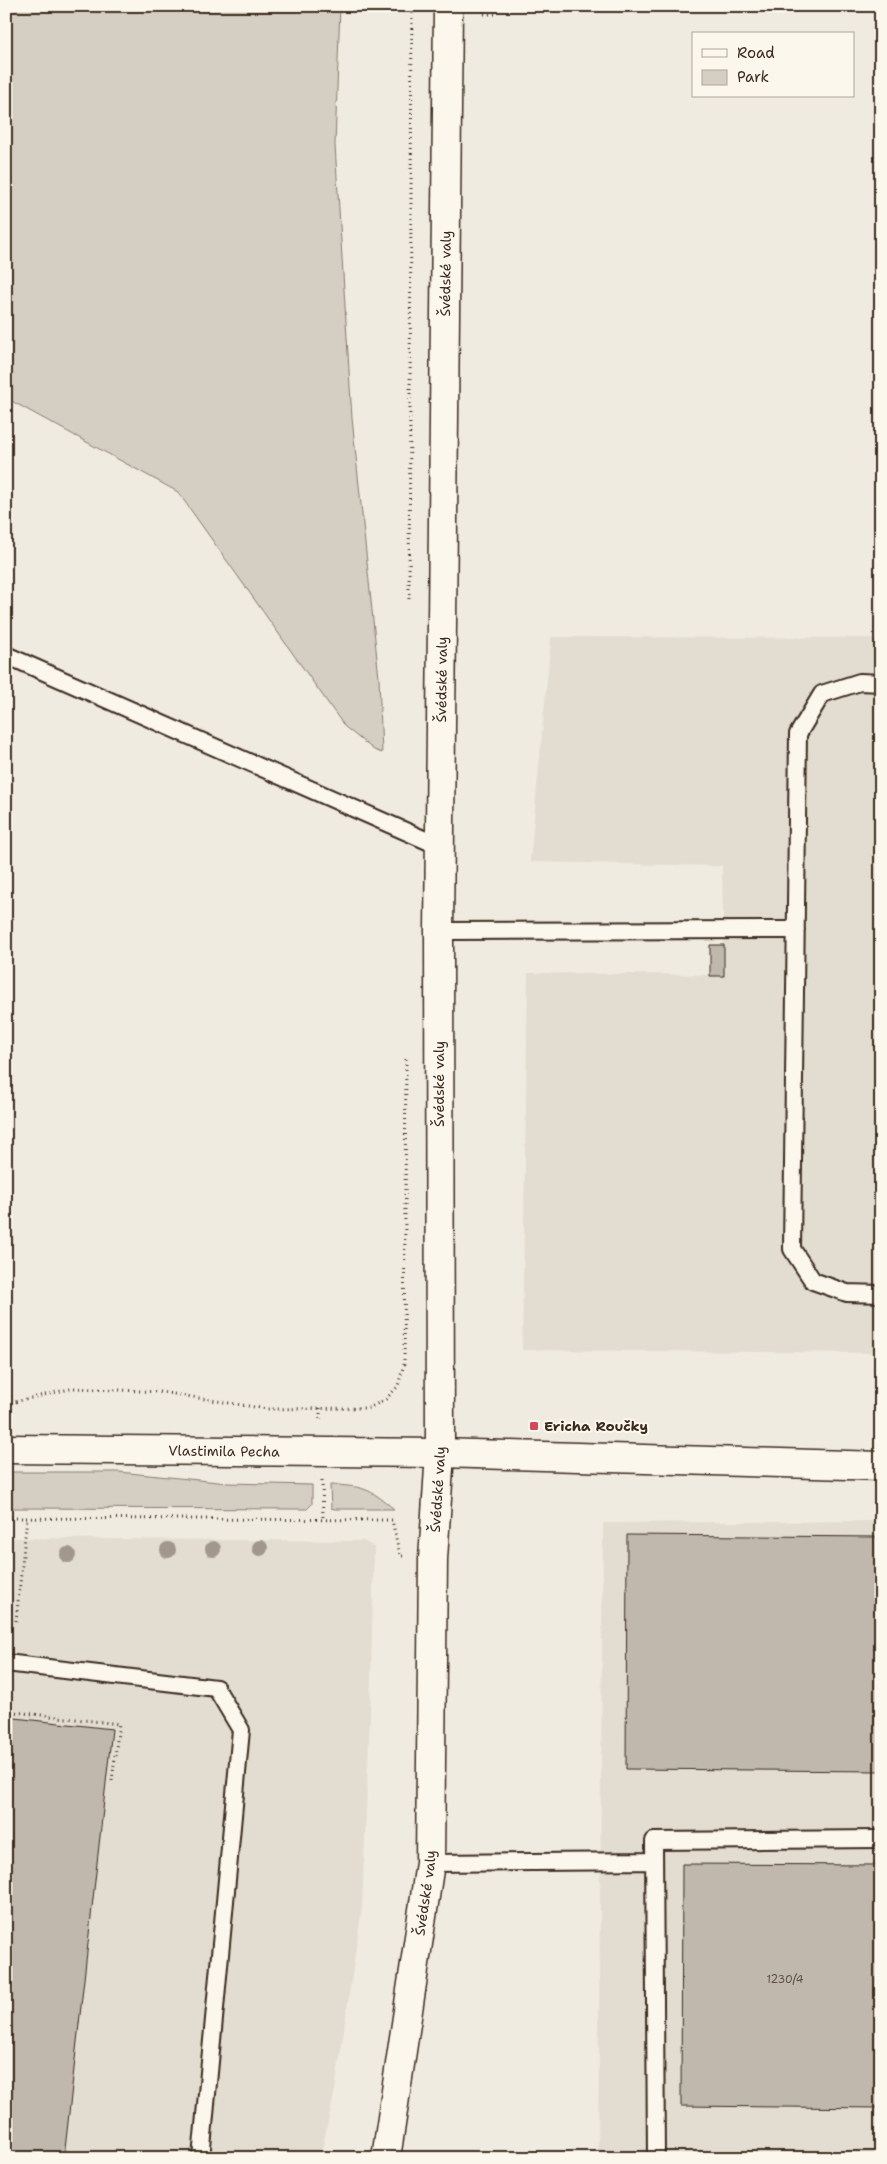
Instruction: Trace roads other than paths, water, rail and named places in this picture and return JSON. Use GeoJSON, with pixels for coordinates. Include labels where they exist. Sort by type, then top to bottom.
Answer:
{"type":"FeatureCollection","features":[{"type":"Feature","properties":{"kind":"street","name":"Švédské valy"},"geometry":{"type":"LineString","coordinates":[[386,2158],[430,1863],[433,1559],[440,1453],[439,846],[448,10]]}},
{"type":"Feature","properties":{"kind":"street","name":"Vlastimila Pecha"},"geometry":{"type":"LineString","coordinates":[[6,1449],[440,1453]]}},
{"type":"Feature","properties":{"kind":"street"},"geometry":{"type":"LineString","coordinates":[[440,1453],[881,1466]]}},
{"type":"Feature","properties":{"kind":"lane"},"geometry":{"type":"LineString","coordinates":[[6,655],[439,846]]}},
{"type":"Feature","properties":{"kind":"lane"},"geometry":{"type":"LineString","coordinates":[[881,683],[860,682],[822,694],[798,734],[792,1249],[813,1281],[847,1293],[881,1294]]}},
{"type":"Feature","properties":{"kind":"lane"},"geometry":{"type":"LineString","coordinates":[[439,931],[796,930]]}},
{"type":"Feature","properties":{"kind":"lane"},"geometry":{"type":"LineString","coordinates":[[6,1663],[216,1688],[241,1730],[201,2158]]}},
{"type":"Feature","properties":{"kind":"lane"},"geometry":{"type":"LineString","coordinates":[[656,2158],[654,1841],[881,1839]]}},
{"type":"Feature","properties":{"kind":"lane"},"geometry":{"type":"LineString","coordinates":[[430,1863],[654,1861]]}},
{"type":"Feature","properties":{"kind":"place","name":"Ericha Roučky"},"geometry":{"type":"Point","coordinates":[534,1426]}}]}
